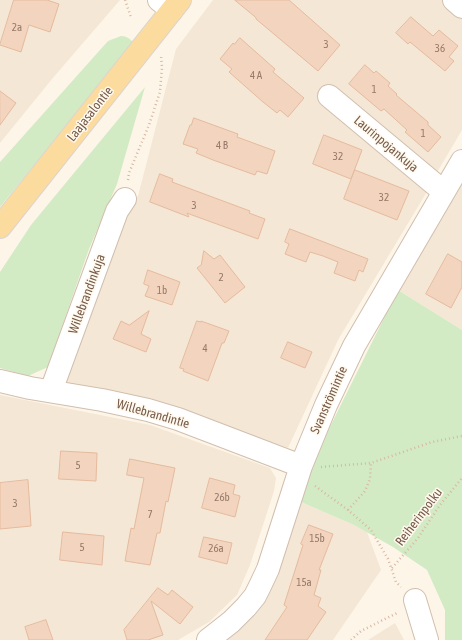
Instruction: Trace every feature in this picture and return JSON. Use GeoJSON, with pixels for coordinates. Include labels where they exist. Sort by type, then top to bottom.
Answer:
{"type":"FeatureCollection","features":[{"type":"Feature","properties":{"kind":"main road","name":"Laajasalontie"},"geometry":{"type":"LineString","coordinates":[[0,227],[170,3]]}},
{"type":"Feature","properties":{"kind":"street"},"geometry":{"type":"LineString","coordinates":[[454,0],[462,7]]}},
{"type":"Feature","properties":{"kind":"street","name":"Laurinpojankuja"},"geometry":{"type":"LineString","coordinates":[[329,96],[444,192]]}},
{"type":"Feature","properties":{"kind":"street","name":"Svanströmintie"},"geometry":{"type":"LineString","coordinates":[[208,640],[231,622],[255,596],[268,569],[305,475],[326,405],[354,346],[462,161]]}},
{"type":"Feature","properties":{"kind":"street","name":"Willebrandinkuja"},"geometry":{"type":"LineString","coordinates":[[51,391],[117,211],[125,199]]}},
{"type":"Feature","properties":{"kind":"street","name":"Willebrandintie"},"geometry":{"type":"LineString","coordinates":[[0,380],[30,388],[102,400],[148,410],[178,419],[305,475]]}},
{"type":"Feature","properties":{"kind":"street"},"geometry":{"type":"LineString","coordinates":[[409,605],[427,640]]}},
{"type":"Feature","properties":{"kind":"path"},"geometry":{"type":"LineString","coordinates":[[125,0],[131,17]]}},
{"type":"Feature","properties":{"kind":"path"},"geometry":{"type":"LineString","coordinates":[[125,199],[129,173],[149,125],[160,92],[162,68],[160,55]]}},
{"type":"Feature","properties":{"kind":"path"},"geometry":{"type":"LineString","coordinates":[[396,582],[388,559],[371,530],[348,510],[314,485],[305,475],[318,467],[371,463],[432,442],[462,436]]}},
{"type":"Feature","properties":{"kind":"path"},"geometry":{"type":"LineString","coordinates":[[348,510],[365,491],[370,479],[371,463]]}},
{"type":"Feature","properties":{"kind":"path","name":"Reiherinpolku"},"geometry":{"type":"LineString","coordinates":[[392,568],[418,538],[440,505],[462,478]]}},
{"type":"Feature","properties":{"kind":"path"},"geometry":{"type":"LineString","coordinates":[[351,640],[361,631],[409,605]]}},
{"type":"Feature","properties":{"kind":"shaded area"},"geometry":{"type":"Polygon","coordinates":[[[0,0],[120,0],[52,79],[0,143],[0,0]]]}},
{"type":"Feature","properties":{"kind":"shaded area"},"geometry":{"type":"Polygon","coordinates":[[[213,0],[443,0],[462,17],[462,130],[428,190],[338,340],[288,448],[177,409],[66,382],[123,216],[138,196],[176,49],[213,0]]]}},
{"type":"Feature","properties":{"kind":"shaded area"},"geometry":{"type":"Polygon","coordinates":[[[462,178],[462,330],[398,290],[462,178]]]}},
{"type":"Feature","properties":{"kind":"shaded area"},"geometry":{"type":"Polygon","coordinates":[[[0,395],[150,425],[270,468],[276,478],[274,491],[250,565],[237,595],[209,622],[178,640],[0,640],[0,395]]]}},
{"type":"Feature","properties":{"kind":"shaded area"},"geometry":{"type":"Polygon","coordinates":[[[294,499],[367,532],[381,570],[333,640],[224,640],[294,499]]]}},
{"type":"Feature","properties":{"kind":"shaded area"},"geometry":{"type":"Polygon","coordinates":[[[395,623],[404,640],[368,640],[395,623]]]}},
{"type":"Feature","properties":{"kind":"green space"},"geometry":{"type":"Polygon","coordinates":[[[121,36],[127,37],[134,43],[0,207],[0,162],[108,41],[121,36]]]}},
{"type":"Feature","properties":{"kind":"green space"},"geometry":{"type":"Polygon","coordinates":[[[145,87],[117,184],[89,249],[48,367],[28,376],[0,368],[0,272],[31,225],[145,87]]]}},
{"type":"Feature","properties":{"kind":"green space"},"geometry":{"type":"Polygon","coordinates":[[[398,290],[462,330],[462,640],[445,640],[445,610],[427,570],[393,547],[354,525],[294,499],[398,290]]]}},
{"type":"Feature","properties":{"kind":"building"},"geometry":{"type":"Polygon","coordinates":[[[14,0],[47,0],[59,4],[50,32],[29,25],[21,52],[0,45],[14,0]]]}},
{"type":"Feature","properties":{"kind":"building"},"geometry":{"type":"Polygon","coordinates":[[[235,0],[289,0],[340,45],[318,71],[235,0]]]}},
{"type":"Feature","properties":{"kind":"building"},"geometry":{"type":"Polygon","coordinates":[[[411,17],[433,36],[439,30],[458,46],[449,57],[454,61],[445,71],[410,42],[408,44],[396,33],[411,17]]]}},
{"type":"Feature","properties":{"kind":"building"},"geometry":{"type":"Polygon","coordinates":[[[240,38],[275,69],[273,72],[304,98],[288,117],[280,110],[277,113],[263,102],[229,72],[232,69],[220,59],[233,43],[234,44],[240,38]]]}},
{"type":"Feature","properties":{"kind":"building"},"geometry":{"type":"Polygon","coordinates":[[[365,65],[374,73],[376,71],[390,83],[388,86],[397,94],[396,95],[428,122],[428,125],[441,137],[428,152],[405,132],[407,130],[384,109],[381,111],[349,84],[365,65]]]}},
{"type":"Feature","properties":{"kind":"building"},"geometry":{"type":"Polygon","coordinates":[[[0,91],[16,103],[0,125],[0,91]]]}},
{"type":"Feature","properties":{"kind":"building"},"geometry":{"type":"Polygon","coordinates":[[[194,118],[238,134],[237,137],[275,151],[267,174],[257,171],[255,175],[213,160],[196,153],[198,149],[183,144],[194,118]]]}},
{"type":"Feature","properties":{"kind":"building"},"geometry":{"type":"Polygon","coordinates":[[[324,135],[362,150],[351,179],[313,164],[324,135]]]}},
{"type":"Feature","properties":{"kind":"building"},"geometry":{"type":"Polygon","coordinates":[[[355,170],[409,191],[397,220],[344,199],[355,170]]]}},
{"type":"Feature","properties":{"kind":"building"},"geometry":{"type":"Polygon","coordinates":[[[160,174],[173,179],[172,182],[250,211],[249,213],[265,219],[258,239],[187,213],[189,217],[150,202],[160,174]]]}},
{"type":"Feature","properties":{"kind":"building"},"geometry":{"type":"Polygon","coordinates":[[[290,229],[368,259],[363,272],[359,270],[355,281],[334,273],[338,262],[323,256],[310,252],[306,262],[285,254],[289,244],[285,242],[290,229]]]}},
{"type":"Feature","properties":{"kind":"building"},"geometry":{"type":"Polygon","coordinates":[[[204,251],[214,259],[220,255],[245,287],[225,303],[197,268],[201,265],[204,251]]]}},
{"type":"Feature","properties":{"kind":"building"},"geometry":{"type":"Polygon","coordinates":[[[448,254],[462,262],[462,287],[451,308],[426,294],[448,254]]]}},
{"type":"Feature","properties":{"kind":"building"},"geometry":{"type":"Polygon","coordinates":[[[148,270],[180,282],[172,305],[145,296],[149,286],[144,284],[148,270]]]}},
{"type":"Feature","properties":{"kind":"building"},"geometry":{"type":"Polygon","coordinates":[[[149,311],[141,334],[151,339],[146,352],[113,339],[121,321],[129,325],[149,311]]]}},
{"type":"Feature","properties":{"kind":"building"},"geometry":{"type":"Polygon","coordinates":[[[197,321],[229,331],[224,343],[222,343],[208,381],[183,371],[184,369],[180,368],[197,321]]]}},
{"type":"Feature","properties":{"kind":"building"},"geometry":{"type":"Polygon","coordinates":[[[288,342],[312,352],[305,368],[281,358],[288,342]]]}},
{"type":"Feature","properties":{"kind":"building"},"geometry":{"type":"Polygon","coordinates":[[[61,451],[97,453],[96,481],[59,479],[61,451]]]}},
{"type":"Feature","properties":{"kind":"building"},"geometry":{"type":"Polygon","coordinates":[[[130,459],[175,468],[168,502],[166,501],[160,533],[157,533],[150,565],[125,561],[131,528],[134,529],[144,478],[127,475],[130,459]]]}},
{"type":"Feature","properties":{"kind":"building"},"geometry":{"type":"Polygon","coordinates":[[[210,478],[235,485],[233,494],[240,496],[235,517],[202,508],[210,478]]]}},
{"type":"Feature","properties":{"kind":"building"},"geometry":{"type":"Polygon","coordinates":[[[28,480],[31,526],[0,529],[0,483],[28,480]]]}},
{"type":"Feature","properties":{"kind":"building"},"geometry":{"type":"Polygon","coordinates":[[[309,525],[333,534],[319,570],[321,570],[314,595],[321,598],[318,606],[326,612],[307,640],[265,640],[287,607],[284,605],[303,545],[301,544],[309,525]]]}},
{"type":"Feature","properties":{"kind":"building"},"geometry":{"type":"Polygon","coordinates":[[[63,532],[104,536],[102,565],[60,560],[63,532]]]}},
{"type":"Feature","properties":{"kind":"building"},"geometry":{"type":"Polygon","coordinates":[[[204,537],[232,543],[227,564],[199,557],[204,537]]]}},
{"type":"Feature","properties":{"kind":"building"},"geometry":{"type":"Polygon","coordinates":[[[158,588],[168,595],[172,590],[193,607],[180,624],[151,601],[163,635],[148,640],[127,640],[124,630],[158,588]]]}},
{"type":"Feature","properties":{"kind":"building"},"geometry":{"type":"Polygon","coordinates":[[[46,620],[53,640],[29,640],[25,627],[46,620]]]}}]}
